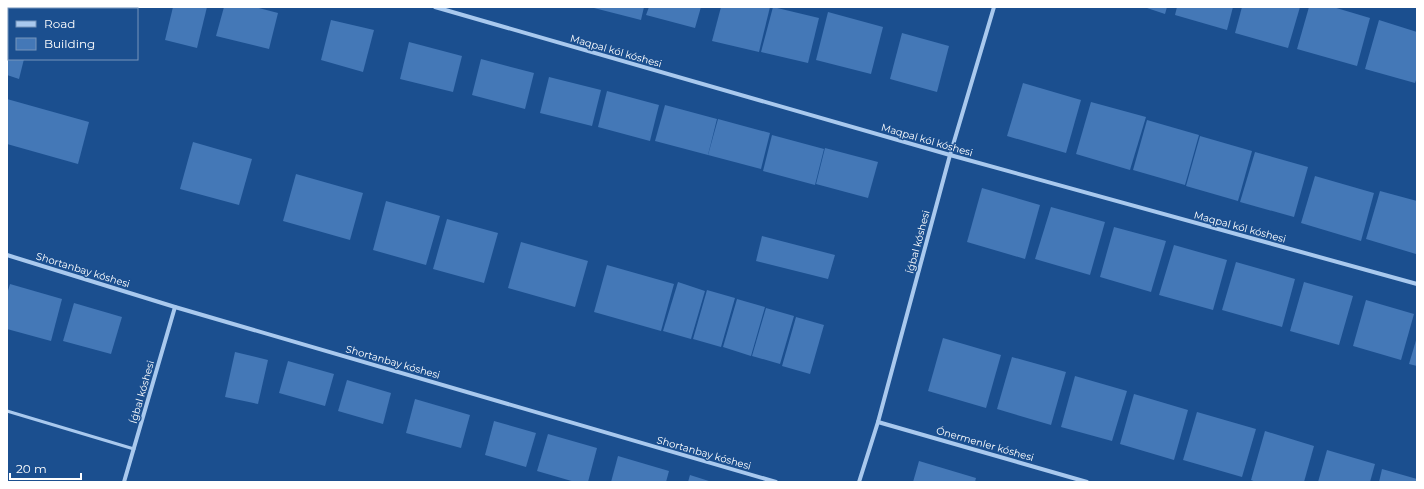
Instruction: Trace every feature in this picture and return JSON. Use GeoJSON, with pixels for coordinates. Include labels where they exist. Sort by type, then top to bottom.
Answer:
{"type":"FeatureCollection","features":[{"type":"Feature","properties":{"kind":"street","name":"Maqpal kól kóshesi"},"geometry":{"type":"LineString","coordinates":[[435,7],[950,155],[1417,284]]}},
{"type":"Feature","properties":{"kind":"street","name":"Íǵbal kóshesi"},"geometry":{"type":"LineString","coordinates":[[858,482],[878,422],[950,155],[994,7]]}},
{"type":"Feature","properties":{"kind":"street","name":"Shortanbay kóshesi"},"geometry":{"type":"LineString","coordinates":[[7,255],[174,307],[776,482]]}},
{"type":"Feature","properties":{"kind":"street","name":"Íǵbal kóshesi"},"geometry":{"type":"LineString","coordinates":[[124,482],[174,307]]}},
{"type":"Feature","properties":{"kind":"street","name":"Ónermenler kóshesi"},"geometry":{"type":"LineString","coordinates":[[878,422],[1087,482]]}},
{"type":"Feature","properties":{"kind":"lane"},"geometry":{"type":"LineString","coordinates":[[7,411],[134,449]]}},
{"type":"Feature","properties":{"kind":"building"},"geometry":{"type":"Polygon","coordinates":[[[173,7],[207,7],[197,48],[165,40],[173,7]]]}},
{"type":"Feature","properties":{"kind":"building"},"geometry":{"type":"Polygon","coordinates":[[[224,7],[255,7],[278,13],[269,49],[216,36],[224,7]]]}},
{"type":"Feature","properties":{"kind":"building"},"geometry":{"type":"Polygon","coordinates":[[[594,7],[644,7],[641,20],[594,7]]]}},
{"type":"Feature","properties":{"kind":"building"},"geometry":{"type":"Polygon","coordinates":[[[649,7],[701,7],[695,28],[646,15],[649,7]]]}},
{"type":"Feature","properties":{"kind":"building"},"geometry":{"type":"Polygon","coordinates":[[[721,7],[770,7],[759,52],[712,41],[721,7]]]}},
{"type":"Feature","properties":{"kind":"building"},"geometry":{"type":"Polygon","coordinates":[[[773,7],[819,18],[808,63],[761,52],[773,7]]]}},
{"type":"Feature","properties":{"kind":"building"},"geometry":{"type":"Polygon","coordinates":[[[1144,7],[1167,7],[1165,14],[1144,7]]]}},
{"type":"Feature","properties":{"kind":"building"},"geometry":{"type":"Polygon","coordinates":[[[1177,7],[1233,7],[1227,30],[1175,15],[1177,7]]]}},
{"type":"Feature","properties":{"kind":"building"},"geometry":{"type":"Polygon","coordinates":[[[1242,7],[1300,7],[1288,48],[1235,33],[1242,7]]]}},
{"type":"Feature","properties":{"kind":"building"},"geometry":{"type":"Polygon","coordinates":[[[1309,7],[1333,7],[1370,18],[1357,66],[1297,49],[1309,7]]]}},
{"type":"Feature","properties":{"kind":"building"},"geometry":{"type":"Polygon","coordinates":[[[828,12],[883,27],[871,74],[816,60],[828,12]]]}},
{"type":"Feature","properties":{"kind":"building"},"geometry":{"type":"Polygon","coordinates":[[[331,20],[374,30],[363,72],[321,60],[331,20]]]}},
{"type":"Feature","properties":{"kind":"building"},"geometry":{"type":"Polygon","coordinates":[[[1379,20],[1417,32],[1417,77],[1415,83],[1365,69],[1379,20]]]}},
{"type":"Feature","properties":{"kind":"building"},"geometry":{"type":"Polygon","coordinates":[[[902,33],[949,46],[937,92],[890,79],[902,33]]]}},
{"type":"Feature","properties":{"kind":"building"},"geometry":{"type":"Polygon","coordinates":[[[409,42],[462,56],[453,92],[400,79],[409,42]]]}},
{"type":"Feature","properties":{"kind":"building"},"geometry":{"type":"Polygon","coordinates":[[[7,52],[8,60],[24,60],[19,79],[7,75],[7,52]]]}},
{"type":"Feature","properties":{"kind":"building"},"geometry":{"type":"Polygon","coordinates":[[[481,59],[534,73],[525,109],[472,95],[481,59]]]}},
{"type":"Feature","properties":{"kind":"building"},"geometry":{"type":"Polygon","coordinates":[[[549,77],[601,90],[592,126],[540,113],[549,77]]]}},
{"type":"Feature","properties":{"kind":"building"},"geometry":{"type":"Polygon","coordinates":[[[1023,83],[1081,100],[1066,153],[1007,136],[1023,83]]]}},
{"type":"Feature","properties":{"kind":"building"},"geometry":{"type":"Polygon","coordinates":[[[607,91],[659,105],[650,141],[598,127],[607,91]]]}},
{"type":"Feature","properties":{"kind":"building"},"geometry":{"type":"Polygon","coordinates":[[[7,99],[89,122],[78,164],[7,144],[7,99]]]}},
{"type":"Feature","properties":{"kind":"building"},"geometry":{"type":"Polygon","coordinates":[[[1091,102],[1146,117],[1130,170],[1076,154],[1091,102]]]}},
{"type":"Feature","properties":{"kind":"building"},"geometry":{"type":"Polygon","coordinates":[[[665,105],[717,119],[708,155],[655,141],[665,105]]]}},
{"type":"Feature","properties":{"kind":"building"},"geometry":{"type":"Polygon","coordinates":[[[718,119],[770,133],[761,169],[708,155],[718,119]]]}},
{"type":"Feature","properties":{"kind":"building"},"geometry":{"type":"Polygon","coordinates":[[[1147,120],[1199,135],[1185,185],[1133,170],[1147,120]]]}},
{"type":"Feature","properties":{"kind":"building"},"geometry":{"type":"Polygon","coordinates":[[[772,135],[824,149],[815,185],[763,171],[772,135]]]}},
{"type":"Feature","properties":{"kind":"building"},"geometry":{"type":"Polygon","coordinates":[[[1200,136],[1252,151],[1238,201],[1186,186],[1200,136]]]}},
{"type":"Feature","properties":{"kind":"building"},"geometry":{"type":"Polygon","coordinates":[[[193,142],[252,159],[239,205],[180,189],[193,142]]]}},
{"type":"Feature","properties":{"kind":"building"},"geometry":{"type":"Polygon","coordinates":[[[825,148],[878,162],[868,198],[816,184],[825,148]]]}},
{"type":"Feature","properties":{"kind":"building"},"geometry":{"type":"Polygon","coordinates":[[[1255,152],[1308,167],[1294,217],[1240,202],[1255,152]]]}},
{"type":"Feature","properties":{"kind":"building"},"geometry":{"type":"Polygon","coordinates":[[[296,174],[363,193],[350,240],[283,221],[296,174]]]}},
{"type":"Feature","properties":{"kind":"building"},"geometry":{"type":"Polygon","coordinates":[[[1315,176],[1374,193],[1361,241],[1301,223],[1315,176]]]}},
{"type":"Feature","properties":{"kind":"building"},"geometry":{"type":"Polygon","coordinates":[[[982,188],[1040,205],[1025,259],[967,242],[982,188]]]}},
{"type":"Feature","properties":{"kind":"building"},"geometry":{"type":"Polygon","coordinates":[[[1380,191],[1417,201],[1416,254],[1366,239],[1380,191]]]}},
{"type":"Feature","properties":{"kind":"building"},"geometry":{"type":"Polygon","coordinates":[[[386,201],[440,216],[426,265],[373,250],[386,201]]]}},
{"type":"Feature","properties":{"kind":"building"},"geometry":{"type":"Polygon","coordinates":[[[1051,207],[1105,222],[1090,275],[1035,259],[1051,207]]]}},
{"type":"Feature","properties":{"kind":"building"},"geometry":{"type":"Polygon","coordinates":[[[447,219],[498,233],[484,283],[433,269],[447,219]]]}},
{"type":"Feature","properties":{"kind":"building"},"geometry":{"type":"Polygon","coordinates":[[[1114,227],[1166,241],[1151,292],[1100,277],[1114,227]]]}},
{"type":"Feature","properties":{"kind":"building"},"geometry":{"type":"Polygon","coordinates":[[[762,236],[835,255],[828,279],[756,261],[762,236]]]}},
{"type":"Feature","properties":{"kind":"building"},"geometry":{"type":"Polygon","coordinates":[[[521,242],[588,261],[575,307],[508,288],[521,242]]]}},
{"type":"Feature","properties":{"kind":"building"},"geometry":{"type":"Polygon","coordinates":[[[1174,245],[1227,260],[1213,310],[1159,295],[1174,245]]]}},
{"type":"Feature","properties":{"kind":"building"},"geometry":{"type":"Polygon","coordinates":[[[1236,262],[1295,279],[1282,327],[1222,310],[1236,262]]]}},
{"type":"Feature","properties":{"kind":"building"},"geometry":{"type":"Polygon","coordinates":[[[607,265],[674,284],[661,331],[594,312],[607,265]]]}},
{"type":"Feature","properties":{"kind":"building"},"geometry":{"type":"Polygon","coordinates":[[[678,282],[705,291],[691,339],[663,331],[678,282]]]}},
{"type":"Feature","properties":{"kind":"building"},"geometry":{"type":"Polygon","coordinates":[[[1304,282],[1353,296],[1339,345],[1290,331],[1304,282]]]}},
{"type":"Feature","properties":{"kind":"building"},"geometry":{"type":"Polygon","coordinates":[[[10,284],[62,299],[51,341],[7,329],[7,294],[10,284]]]}},
{"type":"Feature","properties":{"kind":"building"},"geometry":{"type":"Polygon","coordinates":[[[707,290],[735,298],[721,347],[693,339],[707,290]]]}},
{"type":"Feature","properties":{"kind":"building"},"geometry":{"type":"Polygon","coordinates":[[[737,299],[765,307],[751,356],[723,347],[737,299]]]}},
{"type":"Feature","properties":{"kind":"building"},"geometry":{"type":"Polygon","coordinates":[[[1366,300],[1414,314],[1401,360],[1353,346],[1366,300]]]}},
{"type":"Feature","properties":{"kind":"building"},"geometry":{"type":"Polygon","coordinates":[[[74,303],[122,317],[111,354],[63,341],[74,303]]]}},
{"type":"Feature","properties":{"kind":"building"},"geometry":{"type":"Polygon","coordinates":[[[766,308],[794,316],[780,364],[752,356],[766,308]]]}},
{"type":"Feature","properties":{"kind":"building"},"geometry":{"type":"Polygon","coordinates":[[[796,317],[824,325],[810,374],[782,366],[796,317]]]}},
{"type":"Feature","properties":{"kind":"building"},"geometry":{"type":"Polygon","coordinates":[[[1417,337],[1417,366],[1409,364],[1417,337]]]}},
{"type":"Feature","properties":{"kind":"building"},"geometry":{"type":"Polygon","coordinates":[[[943,338],[1001,355],[986,408],[928,391],[943,338]]]}},
{"type":"Feature","properties":{"kind":"building"},"geometry":{"type":"Polygon","coordinates":[[[235,352],[268,360],[258,404],[225,397],[235,352]]]}},
{"type":"Feature","properties":{"kind":"building"},"geometry":{"type":"Polygon","coordinates":[[[1012,357],[1066,372],[1051,425],[997,409],[1012,357]]]}},
{"type":"Feature","properties":{"kind":"building"},"geometry":{"type":"Polygon","coordinates":[[[288,361],[334,374],[325,406],[279,393],[288,361]]]}},
{"type":"Feature","properties":{"kind":"building"},"geometry":{"type":"Polygon","coordinates":[[[1075,376],[1127,391],[1112,441],[1061,427],[1075,376]]]}},
{"type":"Feature","properties":{"kind":"building"},"geometry":{"type":"Polygon","coordinates":[[[347,380],[391,393],[383,424],[338,411],[347,380]]]}},
{"type":"Feature","properties":{"kind":"building"},"geometry":{"type":"Polygon","coordinates":[[[1134,394],[1188,410],[1174,460],[1120,444],[1134,394]]]}},
{"type":"Feature","properties":{"kind":"building"},"geometry":{"type":"Polygon","coordinates":[[[415,399],[470,415],[461,448],[406,433],[415,399]]]}},
{"type":"Feature","properties":{"kind":"building"},"geometry":{"type":"Polygon","coordinates":[[[1197,412],[1256,429],[1242,477],[1183,460],[1197,412]]]}},
{"type":"Feature","properties":{"kind":"building"},"geometry":{"type":"Polygon","coordinates":[[[494,421],[536,433],[526,467],[485,455],[494,421]]]}},
{"type":"Feature","properties":{"kind":"building"},"geometry":{"type":"Polygon","coordinates":[[[1265,431],[1314,446],[1304,482],[1256,482],[1251,480],[1265,431]]]}},
{"type":"Feature","properties":{"kind":"building"},"geometry":{"type":"Polygon","coordinates":[[[548,434],[597,448],[588,482],[575,482],[537,471],[548,434]]]}},
{"type":"Feature","properties":{"kind":"building"},"geometry":{"type":"Polygon","coordinates":[[[1327,450],[1375,464],[1370,482],[1318,482],[1327,450]]]}},
{"type":"Feature","properties":{"kind":"building"},"geometry":{"type":"Polygon","coordinates":[[[618,456],[669,471],[666,482],[611,482],[618,456]]]}},
{"type":"Feature","properties":{"kind":"building"},"geometry":{"type":"Polygon","coordinates":[[[919,461],[976,478],[975,482],[913,482],[919,461]]]}},
{"type":"Feature","properties":{"kind":"building"},"geometry":{"type":"Polygon","coordinates":[[[1382,469],[1417,479],[1417,482],[1379,482],[1382,469]]]}},
{"type":"Feature","properties":{"kind":"building"},"geometry":{"type":"Polygon","coordinates":[[[690,475],[712,482],[688,482],[690,475]]]}}]}
